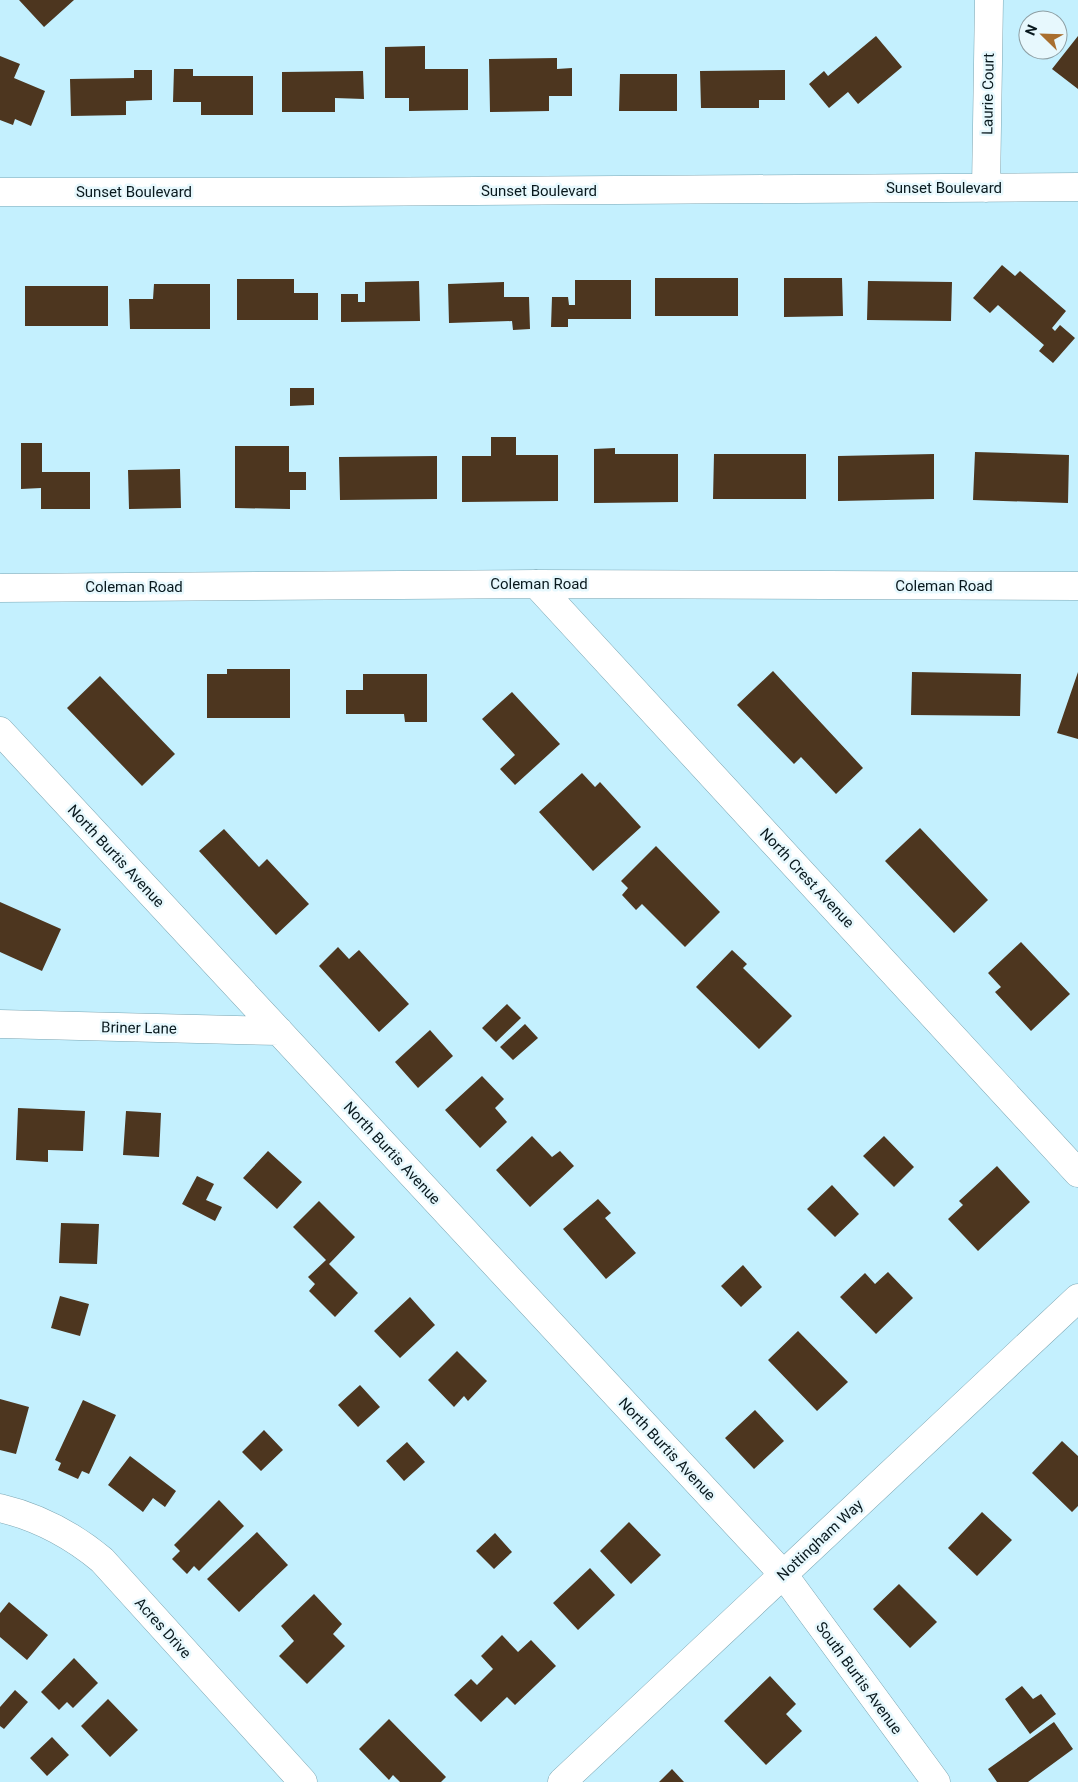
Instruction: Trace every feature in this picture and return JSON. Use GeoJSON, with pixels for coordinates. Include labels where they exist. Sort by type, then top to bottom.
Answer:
{"type":"FeatureCollection","features":[{"type":"Feature","properties":{"kind":"street","name":"Laurie Court"},"geometry":{"type":"LineString","coordinates":[[986,188],[989,0]]}},
{"type":"Feature","properties":{"kind":"street","name":"Sunset Boulevard"},"geometry":{"type":"LineString","coordinates":[[0,192],[338,192],[1078,187]]}},
{"type":"Feature","properties":{"kind":"street","name":"Coleman Road"},"geometry":{"type":"LineString","coordinates":[[0,588],[536,584],[1078,586]]}},
{"type":"Feature","properties":{"kind":"street","name":"North Crest Avenue"},"geometry":{"type":"LineString","coordinates":[[536,584],[1078,1173]]}},
{"type":"Feature","properties":{"kind":"street","name":"North Burtis Avenue"},"geometry":{"type":"LineString","coordinates":[[0,731],[783,1574]]}},
{"type":"Feature","properties":{"kind":"street","name":"Briner Lane"},"geometry":{"type":"LineString","coordinates":[[0,1024],[279,1031]]}},
{"type":"Feature","properties":{"kind":"street","name":"Nottingham Way"},"geometry":{"type":"LineString","coordinates":[[562,1782],[1078,1298]]}},
{"type":"Feature","properties":{"kind":"street","name":"Acres Drive"},"geometry":{"type":"LineString","coordinates":[[0,1508],[19,1512],[54,1527],[102,1560],[302,1782]]}},
{"type":"Feature","properties":{"kind":"street","name":"South Burtis Avenue"},"geometry":{"type":"LineString","coordinates":[[783,1574],[936,1782]]}},
{"type":"Feature","properties":{"kind":"building"},"geometry":{"type":"Polygon","coordinates":[[[19,0],[74,0],[44,27],[19,0]]]}},
{"type":"Feature","properties":{"kind":"building"},"geometry":{"type":"Polygon","coordinates":[[[876,36],[902,67],[858,104],[848,92],[829,108],[809,84],[824,71],[828,76],[876,36]]]}},
{"type":"Feature","properties":{"kind":"building"},"geometry":{"type":"Polygon","coordinates":[[[1078,36],[1078,89],[1052,69],[1059,60],[1068,60],[1068,49],[1078,36]]]}},
{"type":"Feature","properties":{"kind":"building"},"geometry":{"type":"Polygon","coordinates":[[[425,46],[425,69],[468,69],[468,110],[409,111],[409,98],[385,98],[385,47],[425,46]]]}},
{"type":"Feature","properties":{"kind":"building"},"geometry":{"type":"Polygon","coordinates":[[[0,56],[20,64],[14,78],[45,91],[31,126],[15,119],[13,125],[0,120],[0,56]]]}},
{"type":"Feature","properties":{"kind":"building"},"geometry":{"type":"Polygon","coordinates":[[[557,58],[557,69],[572,68],[572,96],[549,96],[549,111],[490,112],[489,59],[557,58]]]}},
{"type":"Feature","properties":{"kind":"building"},"geometry":{"type":"Polygon","coordinates":[[[174,69],[193,69],[193,76],[253,76],[253,115],[201,115],[201,102],[173,102],[174,69]]]}},
{"type":"Feature","properties":{"kind":"building"},"geometry":{"type":"Polygon","coordinates":[[[134,70],[152,70],[152,100],[126,101],[126,115],[71,116],[70,79],[134,78],[134,70]]]}},
{"type":"Feature","properties":{"kind":"building"},"geometry":{"type":"Polygon","coordinates":[[[785,70],[785,100],[759,100],[759,108],[701,108],[700,71],[785,70]]]}},
{"type":"Feature","properties":{"kind":"building"},"geometry":{"type":"Polygon","coordinates":[[[363,71],[364,99],[335,98],[335,112],[282,112],[282,72],[363,71]]]}},
{"type":"Feature","properties":{"kind":"building"},"geometry":{"type":"Polygon","coordinates":[[[620,74],[677,74],[677,111],[619,111],[620,74]]]}},
{"type":"Feature","properties":{"kind":"building"},"geometry":{"type":"Polygon","coordinates":[[[1002,265],[1015,276],[1020,271],[1066,311],[1052,328],[1055,331],[1060,325],[1075,338],[1053,363],[1039,351],[1044,345],[998,305],[990,313],[973,298],[1002,265]]]}},
{"type":"Feature","properties":{"kind":"building"},"geometry":{"type":"Polygon","coordinates":[[[655,278],[738,278],[738,316],[655,316],[655,278]]]}},
{"type":"Feature","properties":{"kind":"building"},"geometry":{"type":"Polygon","coordinates":[[[784,278],[842,278],[843,316],[784,317],[784,278]]]}},
{"type":"Feature","properties":{"kind":"building"},"geometry":{"type":"Polygon","coordinates":[[[237,279],[294,279],[294,293],[318,293],[318,320],[237,320],[237,279]]]}},
{"type":"Feature","properties":{"kind":"building"},"geometry":{"type":"Polygon","coordinates":[[[575,280],[631,280],[631,319],[568,319],[568,327],[551,327],[552,297],[568,297],[569,305],[575,305],[575,280]]]}},
{"type":"Feature","properties":{"kind":"building"},"geometry":{"type":"Polygon","coordinates":[[[419,281],[420,321],[341,322],[341,294],[358,294],[358,302],[365,302],[365,282],[419,281]]]}},
{"type":"Feature","properties":{"kind":"building"},"geometry":{"type":"Polygon","coordinates":[[[868,281],[952,282],[951,321],[867,320],[868,281]]]}},
{"type":"Feature","properties":{"kind":"building"},"geometry":{"type":"Polygon","coordinates":[[[504,282],[504,297],[529,297],[530,329],[513,330],[512,321],[449,323],[448,284],[504,282]]]}},
{"type":"Feature","properties":{"kind":"building"},"geometry":{"type":"Polygon","coordinates":[[[154,284],[210,284],[210,329],[130,329],[129,299],[153,299],[154,284]]]}},
{"type":"Feature","properties":{"kind":"building"},"geometry":{"type":"Polygon","coordinates":[[[25,286],[108,286],[108,326],[25,326],[25,286]]]}},
{"type":"Feature","properties":{"kind":"building"},"geometry":{"type":"Polygon","coordinates":[[[290,388],[314,388],[314,405],[290,406],[290,388]]]}},
{"type":"Feature","properties":{"kind":"building"},"geometry":{"type":"Polygon","coordinates":[[[491,437],[516,437],[516,455],[558,455],[558,501],[462,502],[462,456],[491,456],[491,437]]]}},
{"type":"Feature","properties":{"kind":"building"},"geometry":{"type":"Polygon","coordinates":[[[21,443],[42,443],[42,472],[90,472],[90,509],[41,509],[41,488],[21,489],[21,443]]]}},
{"type":"Feature","properties":{"kind":"building"},"geometry":{"type":"Polygon","coordinates":[[[235,446],[289,446],[289,472],[306,472],[306,490],[290,490],[290,509],[235,508],[235,446]]]}},
{"type":"Feature","properties":{"kind":"building"},"geometry":{"type":"Polygon","coordinates":[[[615,448],[615,454],[678,454],[678,502],[594,503],[594,449],[615,448]]]}},
{"type":"Feature","properties":{"kind":"building"},"geometry":{"type":"Polygon","coordinates":[[[975,452],[1069,455],[1068,503],[973,500],[975,452]]]}},
{"type":"Feature","properties":{"kind":"building"},"geometry":{"type":"Polygon","coordinates":[[[714,454],[806,454],[806,499],[713,499],[714,454]]]}},
{"type":"Feature","properties":{"kind":"building"},"geometry":{"type":"Polygon","coordinates":[[[934,454],[934,499],[838,501],[838,456],[934,454]]]}},
{"type":"Feature","properties":{"kind":"building"},"geometry":{"type":"Polygon","coordinates":[[[437,456],[437,499],[340,500],[339,457],[437,456]]]}},
{"type":"Feature","properties":{"kind":"building"},"geometry":{"type":"Polygon","coordinates":[[[180,469],[181,508],[129,509],[128,470],[180,469]]]}},
{"type":"Feature","properties":{"kind":"building"},"geometry":{"type":"Polygon","coordinates":[[[227,669],[290,669],[290,718],[207,718],[207,674],[227,674],[227,669]]]}},
{"type":"Feature","properties":{"kind":"building"},"geometry":{"type":"Polygon","coordinates":[[[773,671],[863,768],[836,794],[801,757],[794,764],[737,705],[773,671]]]}},
{"type":"Feature","properties":{"kind":"building"},"geometry":{"type":"Polygon","coordinates":[[[912,672],[1021,674],[1020,716],[911,715],[912,672]]]}},
{"type":"Feature","properties":{"kind":"building"},"geometry":{"type":"Polygon","coordinates":[[[1078,672],[1078,739],[1057,733],[1078,672]]]}},
{"type":"Feature","properties":{"kind":"building"},"geometry":{"type":"Polygon","coordinates":[[[363,674],[427,674],[427,722],[405,722],[404,714],[346,714],[346,690],[363,690],[363,674]]]}},
{"type":"Feature","properties":{"kind":"building"},"geometry":{"type":"Polygon","coordinates":[[[100,676],[175,754],[142,786],[67,708],[100,676]]]}},
{"type":"Feature","properties":{"kind":"building"},"geometry":{"type":"Polygon","coordinates":[[[512,692],[560,744],[515,785],[500,769],[515,755],[482,719],[512,692]]]}},
{"type":"Feature","properties":{"kind":"building"},"geometry":{"type":"Polygon","coordinates":[[[582,773],[595,787],[600,782],[641,827],[593,871],[539,812],[582,773]]]}},
{"type":"Feature","properties":{"kind":"building"},"geometry":{"type":"Polygon","coordinates":[[[920,828],[988,900],[954,933],[885,861],[920,828]]]}},
{"type":"Feature","properties":{"kind":"building"},"geometry":{"type":"Polygon","coordinates":[[[224,829],[259,867],[267,859],[309,904],[276,935],[199,851],[224,829]]]}},
{"type":"Feature","properties":{"kind":"building"},"geometry":{"type":"Polygon","coordinates":[[[656,846],[720,912],[685,947],[642,904],[636,910],[622,895],[628,888],[621,881],[656,846]]]}},
{"type":"Feature","properties":{"kind":"building"},"geometry":{"type":"Polygon","coordinates":[[[0,902],[61,929],[42,971],[0,952],[0,902]]]}},
{"type":"Feature","properties":{"kind":"building"},"geometry":{"type":"Polygon","coordinates":[[[1021,942],[1070,994],[1031,1031],[995,992],[1001,987],[988,973],[1021,942]]]}},
{"type":"Feature","properties":{"kind":"building"},"geometry":{"type":"Polygon","coordinates":[[[338,947],[349,959],[359,950],[409,1004],[379,1032],[319,966],[338,947]]]}},
{"type":"Feature","properties":{"kind":"building"},"geometry":{"type":"Polygon","coordinates":[[[732,950],[747,964],[743,968],[792,1016],[759,1049],[696,987],[732,950]]]}},
{"type":"Feature","properties":{"kind":"building"},"geometry":{"type":"Polygon","coordinates":[[[507,1004],[521,1018],[496,1042],[482,1028],[507,1004]]]}},
{"type":"Feature","properties":{"kind":"building"},"geometry":{"type":"Polygon","coordinates":[[[525,1024],[538,1038],[513,1060],[500,1047],[525,1024]]]}},
{"type":"Feature","properties":{"kind":"building"},"geometry":{"type":"Polygon","coordinates":[[[430,1030],[453,1056],[418,1088],[395,1062],[430,1030]]]}},
{"type":"Feature","properties":{"kind":"building"},"geometry":{"type":"Polygon","coordinates":[[[482,1076],[504,1099],[495,1108],[507,1122],[480,1148],[445,1110],[482,1076]]]}},
{"type":"Feature","properties":{"kind":"building"},"geometry":{"type":"Polygon","coordinates":[[[18,1108],[85,1111],[83,1151],[48,1150],[48,1162],[16,1160],[18,1108]]]}},
{"type":"Feature","properties":{"kind":"building"},"geometry":{"type":"Polygon","coordinates":[[[126,1111],[161,1113],[159,1157],[123,1155],[126,1111]]]}},
{"type":"Feature","properties":{"kind":"building"},"geometry":{"type":"Polygon","coordinates":[[[532,1136],[552,1157],[560,1151],[574,1166],[530,1207],[496,1170],[532,1136]]]}},
{"type":"Feature","properties":{"kind":"building"},"geometry":{"type":"Polygon","coordinates":[[[884,1136],[914,1167],[894,1187],[863,1156],[884,1136]]]}},
{"type":"Feature","properties":{"kind":"building"},"geometry":{"type":"Polygon","coordinates":[[[268,1151],[302,1182],[277,1209],[243,1178],[268,1151]]]}},
{"type":"Feature","properties":{"kind":"building"},"geometry":{"type":"Polygon","coordinates":[[[997,1166],[1030,1202],[978,1251],[948,1219],[963,1205],[959,1201],[997,1166]]]}},
{"type":"Feature","properties":{"kind":"building"},"geometry":{"type":"Polygon","coordinates":[[[197,1176],[214,1184],[206,1200],[222,1207],[215,1221],[182,1204],[197,1176]]]}},
{"type":"Feature","properties":{"kind":"building"},"geometry":{"type":"Polygon","coordinates":[[[832,1185],[859,1214],[835,1237],[807,1209],[832,1185]]]}},
{"type":"Feature","properties":{"kind":"building"},"geometry":{"type":"Polygon","coordinates":[[[598,1199],[611,1213],[605,1218],[636,1253],[606,1279],[563,1229],[598,1199]]]}},
{"type":"Feature","properties":{"kind":"building"},"geometry":{"type":"Polygon","coordinates":[[[319,1201],[355,1237],[329,1264],[358,1293],[335,1317],[309,1291],[315,1284],[308,1277],[326,1260],[293,1227],[319,1201]]]}},
{"type":"Feature","properties":{"kind":"building"},"geometry":{"type":"Polygon","coordinates":[[[61,1223],[99,1224],[97,1264],[59,1263],[61,1223]]]}},
{"type":"Feature","properties":{"kind":"building"},"geometry":{"type":"Polygon","coordinates":[[[743,1265],[762,1287],[741,1307],[721,1286],[743,1265]]]}},
{"type":"Feature","properties":{"kind":"building"},"geometry":{"type":"Polygon","coordinates":[[[888,1272],[913,1298],[876,1334],[840,1297],[865,1273],[875,1284],[888,1272]]]}},
{"type":"Feature","properties":{"kind":"building"},"geometry":{"type":"Polygon","coordinates":[[[60,1296],[89,1304],[80,1336],[51,1328],[60,1296]]]}},
{"type":"Feature","properties":{"kind":"building"},"geometry":{"type":"Polygon","coordinates":[[[410,1297],[435,1325],[400,1358],[374,1331],[410,1297]]]}},
{"type":"Feature","properties":{"kind":"building"},"geometry":{"type":"Polygon","coordinates":[[[798,1331],[848,1382],[817,1411],[768,1360],[798,1331]]]}},
{"type":"Feature","properties":{"kind":"building"},"geometry":{"type":"Polygon","coordinates":[[[457,1351],[487,1381],[468,1401],[464,1396],[454,1407],[428,1380],[457,1351]]]}},
{"type":"Feature","properties":{"kind":"building"},"geometry":{"type":"Polygon","coordinates":[[[360,1385],[380,1407],[358,1427],[338,1405],[360,1385]]]}},
{"type":"Feature","properties":{"kind":"building"},"geometry":{"type":"Polygon","coordinates":[[[0,1399],[29,1407],[16,1454],[0,1450],[0,1399]]]}},
{"type":"Feature","properties":{"kind":"building"},"geometry":{"type":"Polygon","coordinates":[[[83,1400],[116,1415],[89,1474],[82,1471],[78,1479],[58,1470],[61,1463],[55,1460],[83,1400]]]}},
{"type":"Feature","properties":{"kind":"building"},"geometry":{"type":"Polygon","coordinates":[[[755,1410],[784,1441],[754,1469],[725,1438],[755,1410]]]}},
{"type":"Feature","properties":{"kind":"building"},"geometry":{"type":"Polygon","coordinates":[[[264,1430],[283,1450],[261,1471],[242,1452],[264,1430]]]}},
{"type":"Feature","properties":{"kind":"building"},"geometry":{"type":"Polygon","coordinates":[[[1062,1441],[1078,1456],[1078,1506],[1072,1512],[1032,1473],[1062,1441]]]}},
{"type":"Feature","properties":{"kind":"building"},"geometry":{"type":"Polygon","coordinates":[[[407,1442],[425,1462],[404,1481],[386,1461],[407,1442]]]}},
{"type":"Feature","properties":{"kind":"building"},"geometry":{"type":"Polygon","coordinates":[[[130,1456],[176,1491],[165,1507],[153,1498],[143,1512],[108,1485],[130,1456]]]}},
{"type":"Feature","properties":{"kind":"building"},"geometry":{"type":"Polygon","coordinates":[[[219,1500],[244,1526],[199,1571],[194,1566],[187,1574],[172,1559],[180,1551],[174,1545],[219,1500]]]}},
{"type":"Feature","properties":{"kind":"building"},"geometry":{"type":"Polygon","coordinates":[[[982,1512],[1012,1540],[977,1576],[948,1548],[982,1512]]]}},
{"type":"Feature","properties":{"kind":"building"},"geometry":{"type":"Polygon","coordinates":[[[629,1522],[661,1555],[631,1584],[600,1551],[629,1522]]]}},
{"type":"Feature","properties":{"kind":"building"},"geometry":{"type":"Polygon","coordinates":[[[257,1532],[288,1565],[239,1612],[207,1579],[257,1532]]]}},
{"type":"Feature","properties":{"kind":"building"},"geometry":{"type":"Polygon","coordinates":[[[495,1533],[512,1552],[494,1569],[476,1551],[495,1533]]]}},
{"type":"Feature","properties":{"kind":"building"},"geometry":{"type":"Polygon","coordinates":[[[590,1568],[615,1595],[578,1630],[553,1603],[590,1568]]]}},
{"type":"Feature","properties":{"kind":"building"},"geometry":{"type":"Polygon","coordinates":[[[899,1584],[937,1622],[910,1648],[873,1609],[899,1584]]]}},
{"type":"Feature","properties":{"kind":"building"},"geometry":{"type":"Polygon","coordinates":[[[314,1594],[342,1624],[333,1634],[345,1646],[307,1684],[279,1656],[294,1641],[281,1626],[314,1594]]]}},
{"type":"Feature","properties":{"kind":"building"},"geometry":{"type":"Polygon","coordinates":[[[9,1602],[48,1635],[27,1660],[0,1637],[0,1613],[9,1602]]]}},
{"type":"Feature","properties":{"kind":"building"},"geometry":{"type":"Polygon","coordinates":[[[502,1635],[518,1652],[531,1640],[556,1666],[515,1705],[507,1697],[481,1722],[454,1695],[471,1679],[477,1685],[493,1669],[481,1656],[502,1635]]]}},
{"type":"Feature","properties":{"kind":"building"},"geometry":{"type":"Polygon","coordinates":[[[74,1658],[98,1683],[73,1708],[67,1702],[59,1710],[41,1692],[74,1658]]]}},
{"type":"Feature","properties":{"kind":"building"},"geometry":{"type":"Polygon","coordinates":[[[770,1676],[796,1704],[786,1714],[802,1731],[766,1765],[724,1721],[770,1676]]]}},
{"type":"Feature","properties":{"kind":"building"},"geometry":{"type":"Polygon","coordinates":[[[1022,1686],[1033,1699],[1041,1694],[1056,1714],[1030,1734],[1005,1699],[1022,1686]]]}},
{"type":"Feature","properties":{"kind":"building"},"geometry":{"type":"Polygon","coordinates":[[[15,1690],[28,1702],[4,1729],[0,1726],[0,1707],[15,1690]]]}},
{"type":"Feature","properties":{"kind":"building"},"geometry":{"type":"Polygon","coordinates":[[[108,1699],[138,1730],[110,1757],[81,1726],[108,1699]]]}},
{"type":"Feature","properties":{"kind":"building"},"geometry":{"type":"Polygon","coordinates":[[[389,1719],[446,1777],[441,1782],[400,1782],[393,1775],[389,1780],[359,1749],[389,1719]]]}},
{"type":"Feature","properties":{"kind":"building"},"geometry":{"type":"Polygon","coordinates":[[[1054,1722],[1073,1749],[1028,1782],[997,1782],[988,1769],[1054,1722]]]}},
{"type":"Feature","properties":{"kind":"building"},"geometry":{"type":"Polygon","coordinates":[[[52,1737],[69,1755],[47,1776],[30,1758],[52,1737]]]}},
{"type":"Feature","properties":{"kind":"building"},"geometry":{"type":"Polygon","coordinates":[[[672,1769],[684,1782],[659,1782],[672,1769]]]}}]}
